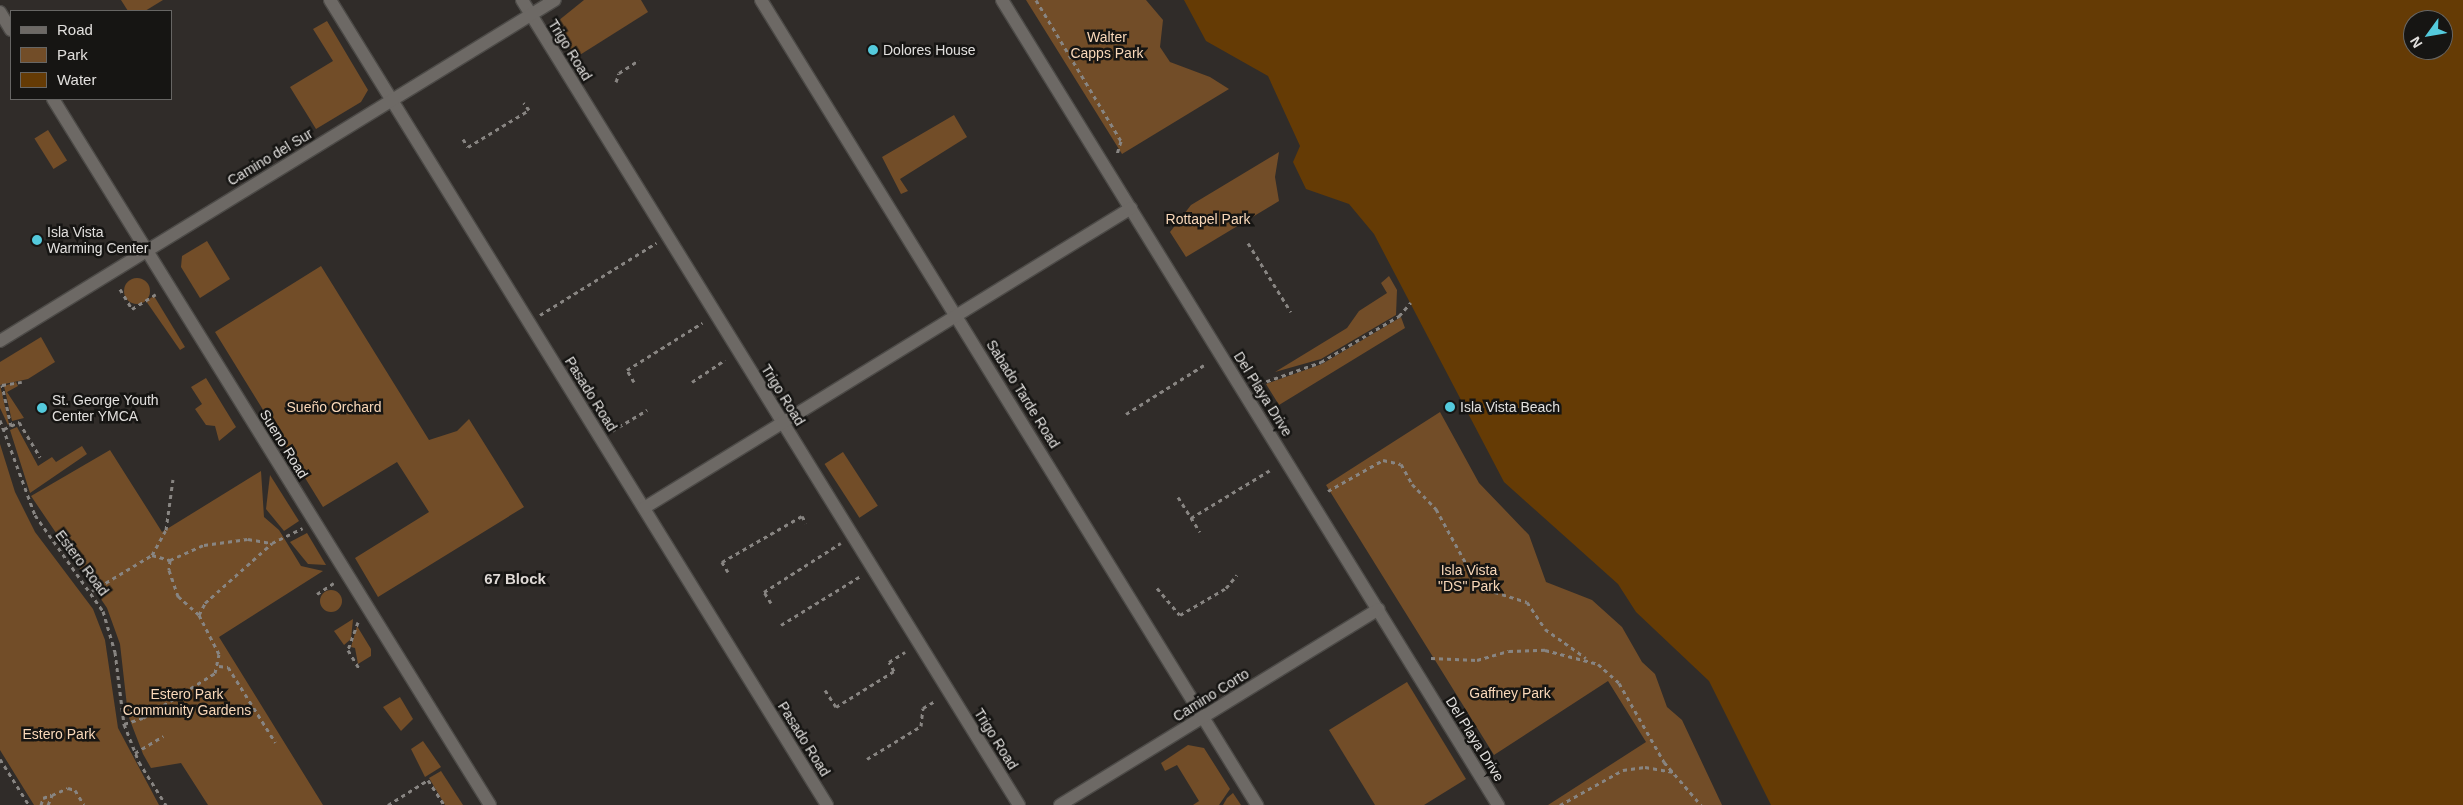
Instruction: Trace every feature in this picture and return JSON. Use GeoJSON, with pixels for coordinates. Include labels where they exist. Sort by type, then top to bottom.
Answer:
{"type":"FeatureCollection","features":[{"type":"Feature","properties":{"kind":"street","name":"Pasado Road"},"geometry":{"type":"LineString","coordinates":[[330,0],[827,805]]}},
{"type":"Feature","properties":{"kind":"street","name":"Trigo Road"},"geometry":{"type":"LineString","coordinates":[[522,0],[1019,805]]}},
{"type":"Feature","properties":{"kind":"street","name":"Camino del Sur"},"geometry":{"type":"LineString","coordinates":[[0,341],[556,0]]}},
{"type":"Feature","properties":{"kind":"street","name":"Sabado Tarde Road"},"geometry":{"type":"LineString","coordinates":[[761,0],[1257,805]]}},
{"type":"Feature","properties":{"kind":"street","name":"Del Playa Drive"},"geometry":{"type":"LineString","coordinates":[[1002,0],[1498,805]]}},
{"type":"Feature","properties":{"kind":"street"},"geometry":{"type":"LineString","coordinates":[[0,12],[10,28]]}},
{"type":"Feature","properties":{"kind":"street","name":"Sueno Road"},"geometry":{"type":"LineString","coordinates":[[54,100],[490,805]]}},
{"type":"Feature","properties":{"kind":"street"},"geometry":{"type":"LineString","coordinates":[[644,508],[1131,208]]}},
{"type":"Feature","properties":{"kind":"street","name":"Camino Corto"},"geometry":{"type":"LineString","coordinates":[[1060,805],[1378,610]]}},
{"type":"Feature","properties":{"kind":"path"},"geometry":{"type":"LineString","coordinates":[[1036,0],[1122,141],[1117,154]]}},
{"type":"Feature","properties":{"kind":"path"},"geometry":{"type":"LineString","coordinates":[[616,82],[619,73],[639,60]]}},
{"type":"Feature","properties":{"kind":"path"},"geometry":{"type":"LineString","coordinates":[[463,139],[468,147],[529,110],[524,103]]}},
{"type":"Feature","properties":{"kind":"path"},"geometry":{"type":"LineString","coordinates":[[528,322],[656,243]]}},
{"type":"Feature","properties":{"kind":"path"},"geometry":{"type":"LineString","coordinates":[[1248,244],[1291,312]]}},
{"type":"Feature","properties":{"kind":"path"},"geometry":{"type":"LineString","coordinates":[[120,289],[132,309],[156,294]]}},
{"type":"Feature","properties":{"kind":"path"},"geometry":{"type":"LineString","coordinates":[[1259,384],[1321,362],[1399,316],[1411,302]]}},
{"type":"Feature","properties":{"kind":"path"},"geometry":{"type":"LineString","coordinates":[[634,382],[627,370],[702,323]]}},
{"type":"Feature","properties":{"kind":"path"},"geometry":{"type":"LineString","coordinates":[[692,382],[725,360]]}},
{"type":"Feature","properties":{"kind":"path"},"geometry":{"type":"LineString","coordinates":[[1126,414],[1204,365]]}},
{"type":"Feature","properties":{"kind":"path"},"geometry":{"type":"LineString","coordinates":[[11,426],[2,385],[22,382]]}},
{"type":"Feature","properties":{"kind":"path"},"geometry":{"type":"LineString","coordinates":[[601,438],[647,410]]}},
{"type":"Feature","properties":{"kind":"path","name":"Estero Road"},"geometry":{"type":"LineString","coordinates":[[0,420],[35,515],[92,591],[110,633],[124,724],[135,753],[166,805]]}},
{"type":"Feature","properties":{"kind":"path"},"geometry":{"type":"LineString","coordinates":[[4,429],[19,422],[40,457]]}},
{"type":"Feature","properties":{"kind":"path"},"geometry":{"type":"LineString","coordinates":[[1328,491],[1383,460],[1401,464],[1412,484],[1436,509],[1479,587],[1527,602],[1544,629],[1612,674],[1675,772],[1701,805]]}},
{"type":"Feature","properties":{"kind":"path"},"geometry":{"type":"LineString","coordinates":[[1191,518],[1272,468]]}},
{"type":"Feature","properties":{"kind":"path"},"geometry":{"type":"LineString","coordinates":[[92,591],[152,555],[166,530],[173,479]]}},
{"type":"Feature","properties":{"kind":"path"},"geometry":{"type":"LineString","coordinates":[[1178,497],[1200,532]]}},
{"type":"Feature","properties":{"kind":"path"},"geometry":{"type":"LineString","coordinates":[[728,572],[722,562],[802,516],[806,523]]}},
{"type":"Feature","properties":{"kind":"path"},"geometry":{"type":"LineString","coordinates":[[199,615],[205,603],[272,543],[314,521]]}},
{"type":"Feature","properties":{"kind":"path"},"geometry":{"type":"LineString","coordinates":[[771,603],[764,592],[853,536]]}},
{"type":"Feature","properties":{"kind":"path"},"geometry":{"type":"LineString","coordinates":[[152,555],[170,560],[218,542],[272,543]]}},
{"type":"Feature","properties":{"kind":"path"},"geometry":{"type":"LineString","coordinates":[[170,560],[169,570],[178,596],[199,615],[219,654],[219,666]]}},
{"type":"Feature","properties":{"kind":"path"},"geometry":{"type":"LineString","coordinates":[[1157,588],[1180,615],[1226,588],[1237,575]]}},
{"type":"Feature","properties":{"kind":"path"},"geometry":{"type":"LineString","coordinates":[[781,625],[859,577]]}},
{"type":"Feature","properties":{"kind":"path"},"geometry":{"type":"LineString","coordinates":[[317,594],[334,583]]}},
{"type":"Feature","properties":{"kind":"path"},"geometry":{"type":"LineString","coordinates":[[358,622],[348,646],[359,668]]}},
{"type":"Feature","properties":{"kind":"path"},"geometry":{"type":"LineString","coordinates":[[1431,658],[1477,660],[1523,650],[1586,658]]}},
{"type":"Feature","properties":{"kind":"path"},"geometry":{"type":"LineString","coordinates":[[825,690],[836,707],[894,671],[889,662],[905,652]]}},
{"type":"Feature","properties":{"kind":"path"},"geometry":{"type":"LineString","coordinates":[[124,724],[143,718],[219,666],[228,667],[275,742]]}},
{"type":"Feature","properties":{"kind":"path"},"geometry":{"type":"LineString","coordinates":[[867,760],[922,726],[923,708],[935,701]]}},
{"type":"Feature","properties":{"kind":"path"},"geometry":{"type":"LineString","coordinates":[[135,753],[163,736]]}},
{"type":"Feature","properties":{"kind":"path"},"geometry":{"type":"LineString","coordinates":[[0,759],[29,805]]}},
{"type":"Feature","properties":{"kind":"path"},"geometry":{"type":"LineString","coordinates":[[1560,805],[1623,770],[1645,767],[1675,772]]}},
{"type":"Feature","properties":{"kind":"path"},"geometry":{"type":"LineString","coordinates":[[388,805],[428,780],[444,805]]}},
{"type":"Feature","properties":{"kind":"path"},"geometry":{"type":"LineString","coordinates":[[41,805],[43,798],[68,788],[76,790],[84,805]]}},
{"type":"Feature","properties":{"kind":"path"},"geometry":{"type":"LineString","coordinates":[[48,805],[52,795]]}},
{"type":"Feature","properties":{"kind":"green space"},"geometry":{"type":"Polygon","coordinates":[[[121,0],[163,0],[147,10],[127,10],[121,0]]]}},
{"type":"Feature","properties":{"kind":"green space"},"geometry":{"type":"Polygon","coordinates":[[[584,0],[641,0],[648,12],[575,58],[558,21],[584,0]]]}},
{"type":"Feature","properties":{"kind":"green space","name":"Walter Capps Park"},"geometry":{"type":"Polygon","coordinates":[[[1026,0],[1146,0],[1163,20],[1160,47],[1170,62],[1210,77],[1229,89],[1122,154],[1026,0]]]}},
{"type":"Feature","properties":{"kind":"green space"},"geometry":{"type":"Polygon","coordinates":[[[327,21],[368,90],[361,102],[316,129],[290,87],[333,61],[313,29],[327,21]]]}},
{"type":"Feature","properties":{"kind":"green space"},"geometry":{"type":"Polygon","coordinates":[[[954,115],[967,137],[900,179],[908,191],[901,194],[882,157],[954,115]]]}},
{"type":"Feature","properties":{"kind":"green space"},"geometry":{"type":"Polygon","coordinates":[[[48,130],[67,161],[54,169],[34,138],[48,130]]]}},
{"type":"Feature","properties":{"kind":"green space","name":"Rottapel Park"},"geometry":{"type":"Polygon","coordinates":[[[1279,152],[1275,177],[1279,201],[1186,257],[1170,232],[1191,205],[1279,152]]]}},
{"type":"Feature","properties":{"kind":"green space"},"geometry":{"type":"Polygon","coordinates":[[[207,241],[230,279],[200,298],[181,267],[182,256],[207,241]]]}},
{"type":"Feature","properties":{"kind":"green space","name":"Sueño Orchard"},"geometry":{"type":"Polygon","coordinates":[[[321,266],[429,440],[457,431],[469,419],[524,507],[378,597],[355,558],[429,512],[397,462],[323,507],[215,332],[321,266]]]}},
{"type":"Feature","properties":{"kind":"green space"},"geometry":{"type":"Polygon","coordinates":[[[1389,276],[1397,290],[1396,315],[1321,359],[1275,372],[1347,328],[1359,311],[1387,293],[1381,283],[1389,276]]]}},
{"type":"Feature","properties":{"kind":"green space"},"geometry":{"type":"Polygon","coordinates":[[[137,278],[146,282],[150,291],[146,300],[137,304],[128,300],[124,291],[128,282],[137,278]]]}},
{"type":"Feature","properties":{"kind":"green space"},"geometry":{"type":"Polygon","coordinates":[[[154,296],[185,347],[180,350],[146,301],[154,296]]]}},
{"type":"Feature","properties":{"kind":"green space"},"geometry":{"type":"Polygon","coordinates":[[[1401,317],[1405,328],[1279,405],[1266,384],[1322,364],[1401,317]]]}},
{"type":"Feature","properties":{"kind":"green space"},"geometry":{"type":"Polygon","coordinates":[[[41,337],[55,362],[28,379],[0,385],[0,362],[41,337]]]}},
{"type":"Feature","properties":{"kind":"green space"},"geometry":{"type":"Polygon","coordinates":[[[206,378],[236,427],[219,441],[215,426],[206,425],[195,409],[202,404],[191,387],[206,378]]]}},
{"type":"Feature","properties":{"kind":"green space"},"geometry":{"type":"Polygon","coordinates":[[[16,382],[18,386],[7,392],[24,418],[12,421],[4,386],[16,382]]]}},
{"type":"Feature","properties":{"kind":"green space"},"geometry":{"type":"Polygon","coordinates":[[[0,385],[9,424],[8,425],[0,408],[0,385]]]}},
{"type":"Feature","properties":{"kind":"green space"},"geometry":{"type":"Polygon","coordinates":[[[1440,412],[1479,483],[1529,535],[1546,582],[1592,600],[1622,627],[1642,662],[1655,674],[1667,707],[1682,720],[1722,805],[1548,805],[1646,742],[1608,681],[1494,755],[1326,485],[1440,412]]]}},
{"type":"Feature","properties":{"kind":"green space"},"geometry":{"type":"Polygon","coordinates":[[[17,427],[38,466],[52,457],[56,462],[82,446],[87,454],[30,493],[10,430],[17,427]]]}},
{"type":"Feature","properties":{"kind":"green space","name":"Estero Park"},"geometry":{"type":"Polygon","coordinates":[[[0,444],[15,492],[35,532],[93,609],[105,640],[118,728],[159,805],[34,805],[0,750],[0,444]]]}},
{"type":"Feature","properties":{"kind":"green space","name":"Estero Park Community Gardens"},"geometry":{"type":"Polygon","coordinates":[[[110,450],[162,532],[261,471],[264,517],[279,530],[301,566],[323,571],[219,637],[323,805],[208,805],[181,763],[151,768],[143,754],[128,715],[120,644],[107,608],[31,496],[110,450]]]}},
{"type":"Feature","properties":{"kind":"green space"},"geometry":{"type":"Polygon","coordinates":[[[843,452],[878,506],[859,518],[825,464],[843,452]]]}},
{"type":"Feature","properties":{"kind":"green space"},"geometry":{"type":"Polygon","coordinates":[[[270,475],[299,521],[284,531],[266,509],[270,475]]]}},
{"type":"Feature","properties":{"kind":"green space"},"geometry":{"type":"Polygon","coordinates":[[[307,533],[326,565],[308,564],[290,542],[307,533]]]}},
{"type":"Feature","properties":{"kind":"green space"},"geometry":{"type":"Polygon","coordinates":[[[327,590],[335,590],[342,597],[342,605],[335,612],[327,612],[320,605],[320,597],[327,590]]]}},
{"type":"Feature","properties":{"kind":"green space"},"geometry":{"type":"Polygon","coordinates":[[[353,619],[351,639],[344,645],[334,631],[353,619]]]}},
{"type":"Feature","properties":{"kind":"green space"},"geometry":{"type":"Polygon","coordinates":[[[357,626],[371,649],[371,656],[358,664],[355,648],[351,647],[357,626]]]}},
{"type":"Feature","properties":{"kind":"green space"},"geometry":{"type":"Polygon","coordinates":[[[1407,682],[1466,779],[1424,805],[1375,805],[1329,730],[1407,682]]]}},
{"type":"Feature","properties":{"kind":"green space"},"geometry":{"type":"Polygon","coordinates":[[[400,697],[413,719],[401,731],[383,707],[400,697]]]}},
{"type":"Feature","properties":{"kind":"green space"},"geometry":{"type":"Polygon","coordinates":[[[423,741],[441,767],[425,777],[411,749],[423,741]]]}},
{"type":"Feature","properties":{"kind":"green space"},"geometry":{"type":"Polygon","coordinates":[[[1188,745],[1204,748],[1230,789],[1219,805],[1193,805],[1199,801],[1177,765],[1165,771],[1161,763],[1188,745]]]}},
{"type":"Feature","properties":{"kind":"green space"},"geometry":{"type":"Polygon","coordinates":[[[441,771],[463,805],[445,805],[429,778],[441,771]]]}},
{"type":"Feature","properties":{"kind":"green space"},"geometry":{"type":"Polygon","coordinates":[[[1233,793],[1241,805],[1223,805],[1227,798],[1233,793]]]}},
{"type":"Feature","properties":{"kind":"water"},"geometry":{"type":"Polygon","coordinates":[[[1184,0],[2463,0],[2463,805],[1771,805],[1709,681],[1636,612],[1618,584],[1504,482],[1374,234],[1349,204],[1306,189],[1293,162],[1300,146],[1268,76],[1206,41],[1184,0]]]}},
{"type":"Feature","properties":{"kind":"place","name":"Dolores House"},"geometry":{"type":"Point","coordinates":[873,50]}},
{"type":"Feature","properties":{"kind":"place","name":"Isla Vista Warming Center"},"geometry":{"type":"Point","coordinates":[37,240]}},
{"type":"Feature","properties":{"kind":"place","name":"Isla Vista Beach"},"geometry":{"type":"Point","coordinates":[1450,407]}},
{"type":"Feature","properties":{"kind":"place","name":"St. George Youth Center YMCA"},"geometry":{"type":"Point","coordinates":[42,408]}},
{"type":"Feature","properties":{"kind":"district","name":"67 Block"},"geometry":{"type":"Point","coordinates":[515,579]}},
{"type":"Feature","properties":{"kind":"park label","name":"Isla Vista \"DS\" Park"},"geometry":{"type":"Point","coordinates":[1469,578]}},
{"type":"Feature","properties":{"kind":"park label","name":"Gaffney Park"},"geometry":{"type":"Point","coordinates":[1510,693]}}]}
